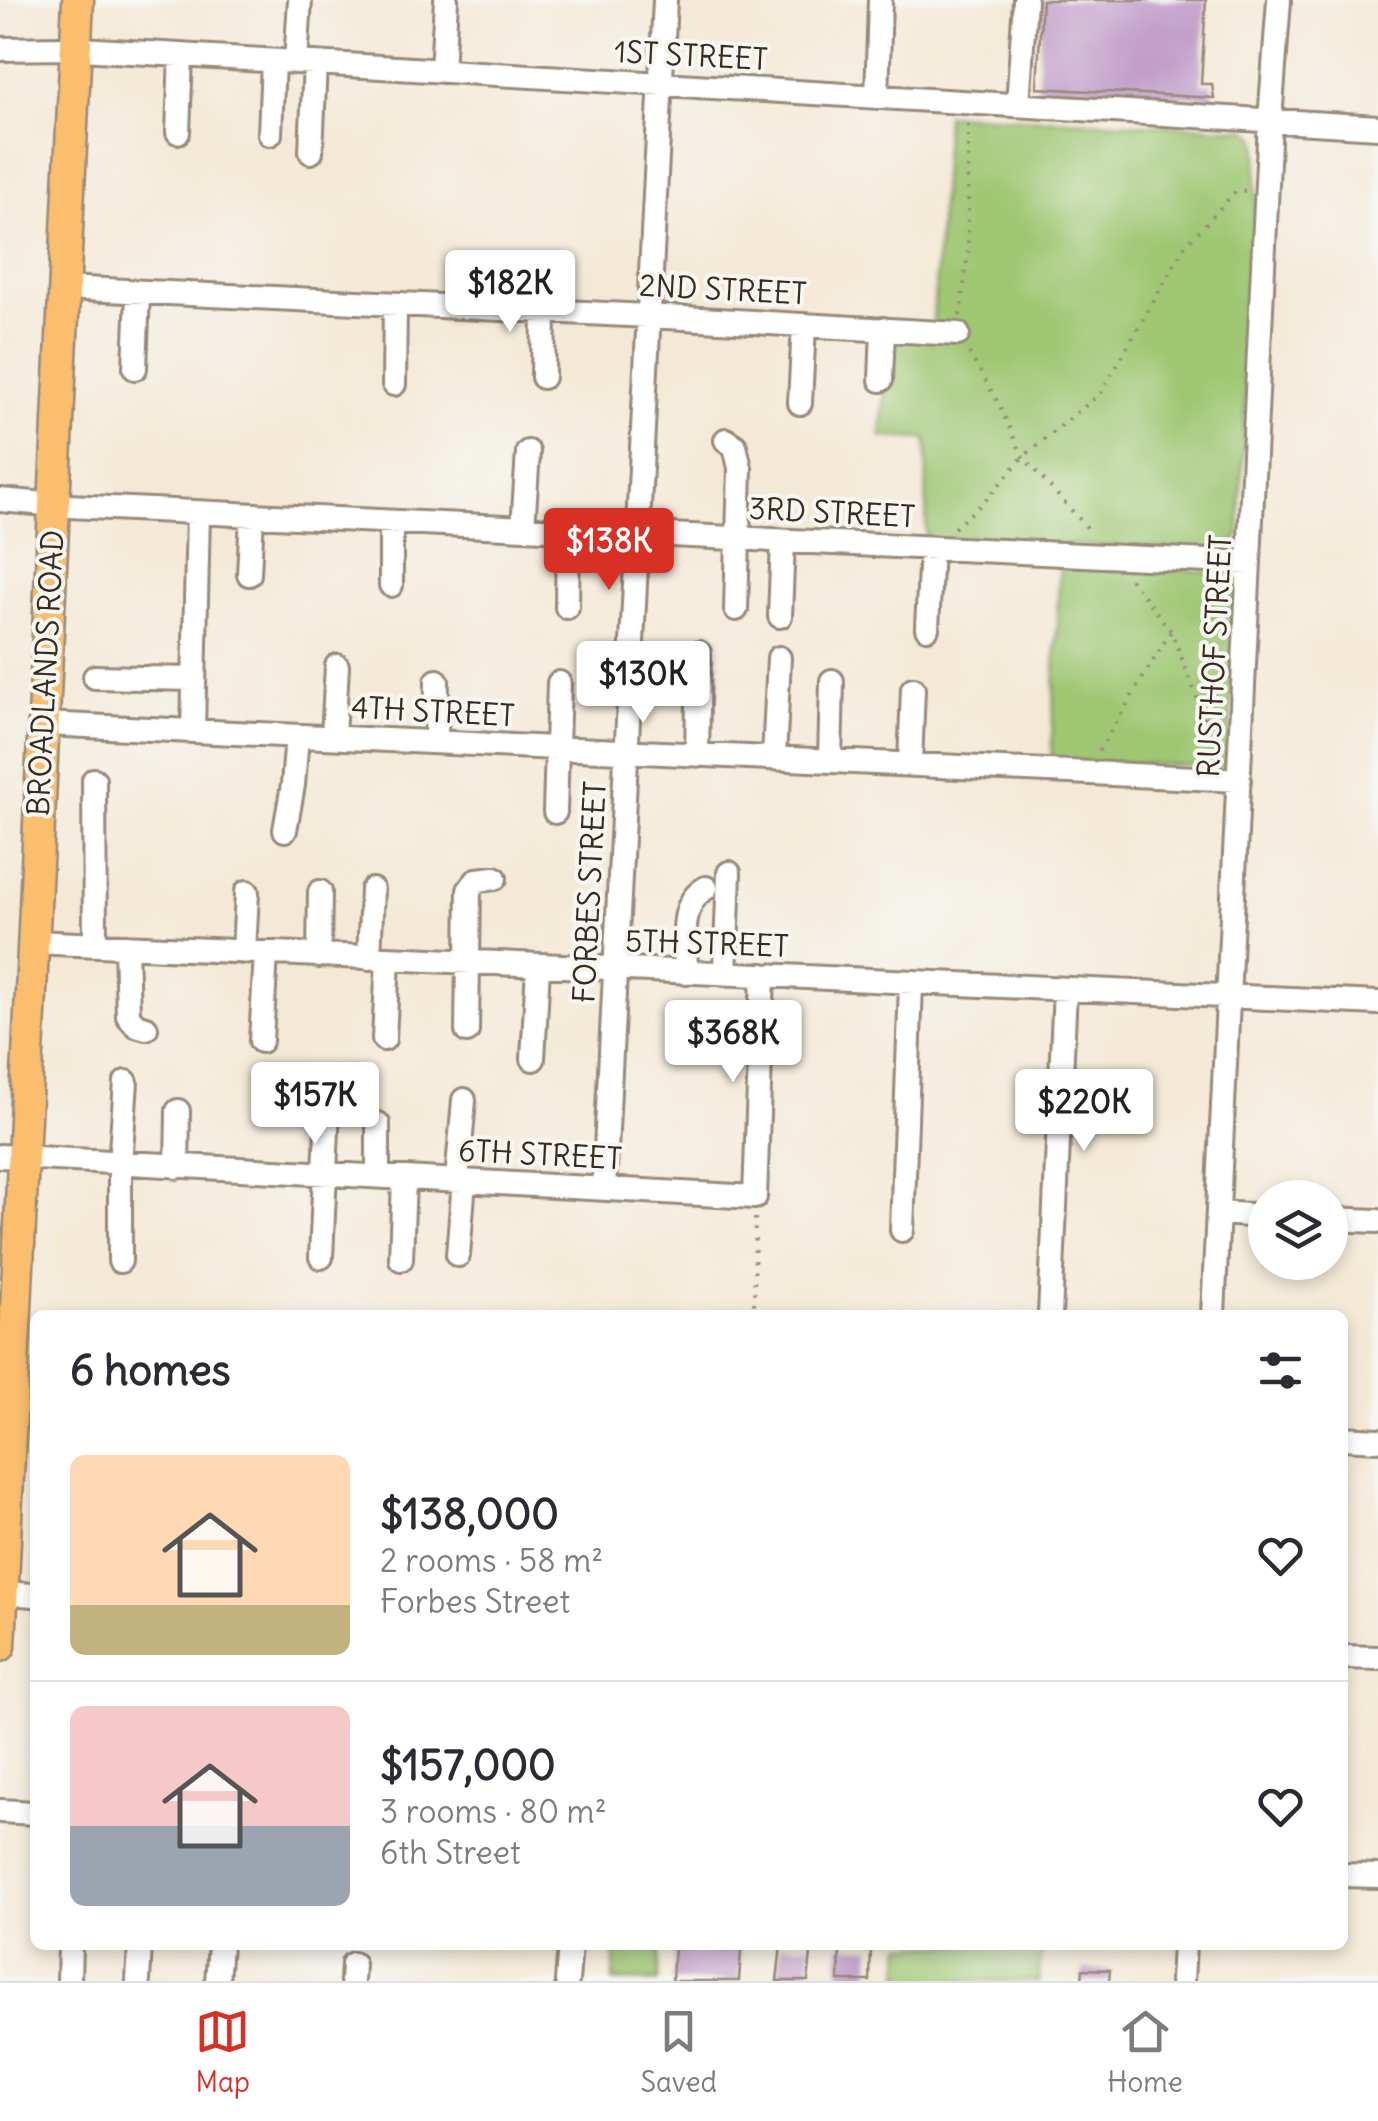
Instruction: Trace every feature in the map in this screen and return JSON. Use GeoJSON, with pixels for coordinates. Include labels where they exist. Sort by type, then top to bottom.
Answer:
{"type":"FeatureCollection","features":[{"type":"Feature","properties":{"kind":"main road","name":"BROADLANDS ROAD"},"geometry":{"type":"LineString","coordinates":[[0,1646],[24,1376],[12,1157],[33,942],[78,0]]}},
{"type":"Feature","properties":{"kind":"street"},"geometry":{"type":"LineString","coordinates":[[270,134],[295,62],[300,0]]}},
{"type":"Feature","properties":{"kind":"street"},"geometry":{"type":"LineString","coordinates":[[442,71],[446,0]]}},
{"type":"Feature","properties":{"kind":"street","name":"FORBES STREET"},"geometry":{"type":"LineString","coordinates":[[604,1188],[665,0]]}},
{"type":"Feature","properties":{"kind":"street"},"geometry":{"type":"LineString","coordinates":[[877,96],[880,0]]}},
{"type":"Feature","properties":{"kind":"street"},"geometry":{"type":"LineString","coordinates":[[1018,105],[1025,0]]}},
{"type":"Feature","properties":{"kind":"street","name":"RUSTHOF STREET"},"geometry":{"type":"LineString","coordinates":[[1214,1310],[1266,192],[1279,0]]}},
{"type":"Feature","properties":{"kind":"street","name":"1ST STREET"},"geometry":{"type":"LineString","coordinates":[[0,49],[182,55],[1378,127]]}},
{"type":"Feature","properties":{"kind":"street"},"geometry":{"type":"LineString","coordinates":[[178,132],[182,55]]}},
{"type":"Feature","properties":{"kind":"street"},"geometry":{"type":"LineString","coordinates":[[295,62],[311,152]]}},
{"type":"Feature","properties":{"kind":"street","name":"2ND STREET"},"geometry":{"type":"LineString","coordinates":[[64,288],[958,334]]}},
{"type":"Feature","properties":{"kind":"street"},"geometry":{"type":"LineString","coordinates":[[135,368],[138,292]]}},
{"type":"Feature","properties":{"kind":"street"},"geometry":{"type":"LineString","coordinates":[[394,384],[395,304]]}},
{"type":"Feature","properties":{"kind":"street"},"geometry":{"type":"LineString","coordinates":[[543,378],[544,311]]}},
{"type":"Feature","properties":{"kind":"street"},"geometry":{"type":"LineString","coordinates":[[790,377],[797,324]]}},
{"type":"Feature","properties":{"kind":"street"},"geometry":{"type":"LineString","coordinates":[[797,324],[800,403]]}},
{"type":"Feature","properties":{"kind":"street"},"geometry":{"type":"LineString","coordinates":[[881,380],[882,329]]}},
{"type":"Feature","properties":{"kind":"street"},"geometry":{"type":"LineString","coordinates":[[726,440],[734,446],[740,468],[736,609]]}},
{"type":"Feature","properties":{"kind":"street"},"geometry":{"type":"LineString","coordinates":[[523,528],[528,452]]}},
{"type":"Feature","properties":{"kind":"street","name":"3RD STREET"},"geometry":{"type":"LineString","coordinates":[[0,500],[1249,562]]}},
{"type":"Feature","properties":{"kind":"street"},"geometry":{"type":"LineString","coordinates":[[193,731],[198,512]]}},
{"type":"Feature","properties":{"kind":"street"},"geometry":{"type":"LineString","coordinates":[[249,574],[252,515]]}},
{"type":"Feature","properties":{"kind":"street"},"geometry":{"type":"LineString","coordinates":[[390,522],[391,586]]}},
{"type":"Feature","properties":{"kind":"street"},"geometry":{"type":"LineString","coordinates":[[568,530],[568,607]]}},
{"type":"Feature","properties":{"kind":"street"},"geometry":{"type":"LineString","coordinates":[[780,616],[782,540]]}},
{"type":"Feature","properties":{"kind":"street"},"geometry":{"type":"LineString","coordinates":[[927,628],[931,548]]}},
{"type":"Feature","properties":{"kind":"street"},"geometry":{"type":"LineString","coordinates":[[697,754],[699,653]]}},
{"type":"Feature","properties":{"kind":"street"},"geometry":{"type":"LineString","coordinates":[[774,758],[779,658]]}},
{"type":"Feature","properties":{"kind":"street"},"geometry":{"type":"LineString","coordinates":[[333,738],[337,666]]}},
{"type":"Feature","properties":{"kind":"street"},"geometry":{"type":"LineString","coordinates":[[95,677],[194,679]]}},
{"type":"Feature","properties":{"kind":"street"},"geometry":{"type":"LineString","coordinates":[[436,742],[437,681]]}},
{"type":"Feature","properties":{"kind":"street"},"geometry":{"type":"LineString","coordinates":[[830,760],[832,681]]}},
{"type":"Feature","properties":{"kind":"street"},"geometry":{"type":"LineString","coordinates":[[555,812],[559,683]]}},
{"type":"Feature","properties":{"kind":"street"},"geometry":{"type":"LineString","coordinates":[[910,764],[913,689]]}},
{"type":"Feature","properties":{"kind":"street","name":"4TH STREET"},"geometry":{"type":"LineString","coordinates":[[44,724],[1239,780]]}},
{"type":"Feature","properties":{"kind":"street"},"geometry":{"type":"LineString","coordinates":[[284,830],[297,736]]}},
{"type":"Feature","properties":{"kind":"street"},"geometry":{"type":"LineString","coordinates":[[94,780],[95,944]]}},
{"type":"Feature","properties":{"kind":"street"},"geometry":{"type":"LineString","coordinates":[[725,974],[729,872]]}},
{"type":"Feature","properties":{"kind":"street"},"geometry":{"type":"LineString","coordinates":[[468,1031],[470,890],[477,880],[495,878]]}},
{"type":"Feature","properties":{"kind":"street"},"geometry":{"type":"LineString","coordinates":[[686,973],[687,908],[706,888]]}},
{"type":"Feature","properties":{"kind":"street"},"geometry":{"type":"LineString","coordinates":[[372,890],[384,1039]]}},
{"type":"Feature","properties":{"kind":"street"},"geometry":{"type":"LineString","coordinates":[[247,892],[261,1041]]}},
{"type":"Feature","properties":{"kind":"street"},"geometry":{"type":"LineString","coordinates":[[320,892],[320,956]]}},
{"type":"Feature","properties":{"kind":"street","name":"5TH STREET"},"geometry":{"type":"LineString","coordinates":[[33,942],[1378,1003]]}},
{"type":"Feature","properties":{"kind":"street"},"geometry":{"type":"LineString","coordinates":[[126,946],[128,1016],[136,1025],[146,1028]]}},
{"type":"Feature","properties":{"kind":"street"},"geometry":{"type":"LineString","coordinates":[[532,1059],[538,966]]}},
{"type":"Feature","properties":{"kind":"street"},"geometry":{"type":"LineString","coordinates":[[755,1197],[763,975]]}},
{"type":"Feature","properties":{"kind":"street"},"geometry":{"type":"LineString","coordinates":[[902,1230],[911,984]]}},
{"type":"Feature","properties":{"kind":"street"},"geometry":{"type":"LineString","coordinates":[[1050,1310],[1065,990]]}},
{"type":"Feature","properties":{"kind":"street"},"geometry":{"type":"LineString","coordinates":[[120,1261],[120,1164],[126,1082]]}},
{"type":"Feature","properties":{"kind":"street"},"geometry":{"type":"LineString","coordinates":[[322,1257],[328,1087]]}},
{"type":"Feature","properties":{"kind":"street"},"geometry":{"type":"LineString","coordinates":[[458,1255],[464,1100]]}},
{"type":"Feature","properties":{"kind":"street"},"geometry":{"type":"LineString","coordinates":[[177,1167],[178,1111]]}},
{"type":"Feature","properties":{"kind":"street"},"geometry":{"type":"LineString","coordinates":[[378,1124],[378,1176]]}},
{"type":"Feature","properties":{"kind":"street","name":"6TH STREET"},"geometry":{"type":"LineString","coordinates":[[12,1157],[755,1197]]}},
{"type":"Feature","properties":{"kind":"street"},"geometry":{"type":"LineString","coordinates":[[401,1260],[404,1178]]}},
{"type":"Feature","properties":{"kind":"street"},"geometry":{"type":"LineString","coordinates":[[1218,1213],[1248,1215]]}},
{"type":"Feature","properties":{"kind":"street"},"geometry":{"type":"LineString","coordinates":[[1348,1219],[1378,1221]]}},
{"type":"Feature","properties":{"kind":"street"},"geometry":{"type":"LineString","coordinates":[[1348,1438],[1378,1440]]}},
{"type":"Feature","properties":{"kind":"street"},"geometry":{"type":"LineString","coordinates":[[2,1593],[30,1595]]}},
{"type":"Feature","properties":{"kind":"street"},"geometry":{"type":"LineString","coordinates":[[1348,1657],[1378,1658]]}},
{"type":"Feature","properties":{"kind":"street"},"geometry":{"type":"LineString","coordinates":[[0,1812],[30,1813]]}},
{"type":"Feature","properties":{"kind":"street"},"geometry":{"type":"LineString","coordinates":[[1348,1874],[1378,1876]]}},
{"type":"Feature","properties":{"kind":"street"},"geometry":{"type":"LineString","coordinates":[[69,1981],[70,1950]]}},
{"type":"Feature","properties":{"kind":"street"},"geometry":{"type":"LineString","coordinates":[[138,1981],[140,1950]]}},
{"type":"Feature","properties":{"kind":"street"},"geometry":{"type":"LineString","coordinates":[[217,1981],[220,1950]]}},
{"type":"Feature","properties":{"kind":"street"},"geometry":{"type":"LineString","coordinates":[[567,1981],[570,1950]]}},
{"type":"Feature","properties":{"kind":"street"},"geometry":{"type":"LineString","coordinates":[[1182,1981],[1184,1950]]}},
{"type":"Feature","properties":{"kind":"path"},"geometry":{"type":"LineString","coordinates":[[958,334],[968,252],[969,102]]}},
{"type":"Feature","properties":{"kind":"path"},"geometry":{"type":"LineString","coordinates":[[931,548],[986,500],[1023,457],[1100,393],[1184,246],[1237,190],[1266,192]]}},
{"type":"Feature","properties":{"kind":"path"},"geometry":{"type":"LineString","coordinates":[[1086,773],[1171,631]]}},
{"type":"Feature","properties":{"kind":"path"},"geometry":{"type":"LineString","coordinates":[[754,1310],[755,1197]]}},
{"type":"Feature","properties":{"kind":"green space"},"geometry":{"type":"Polygon","coordinates":[[[946,114],[1246,129],[1256,136],[1239,535],[1234,545],[1224,551],[926,539],[927,439],[881,437],[890,337],[932,339],[946,114]]]}},
{"type":"Feature","properties":{"kind":"green space"},"geometry":{"type":"Polygon","coordinates":[[[1060,561],[1226,573],[1236,585],[1229,758],[1223,767],[1051,760],[1060,561]]]}},
{"type":"Feature","properties":{"kind":"green space"},"geometry":{"type":"Polygon","coordinates":[[[615,1950],[659,1950],[658,1981],[613,1981],[615,1950]]]}},
{"type":"Feature","properties":{"kind":"green space"},"geometry":{"type":"Polygon","coordinates":[[[902,1950],[1041,1950],[1039,1981],[900,1981],[902,1950]]]}},
{"type":"Feature","properties":{"kind":"building"},"geometry":{"type":"Polygon","coordinates":[[[1042,0],[1206,0],[1201,84],[1212,84],[1214,98],[1037,88],[1042,0]]]}},
{"type":"Feature","properties":{"kind":"building"},"geometry":{"type":"Polygon","coordinates":[[[674,1950],[741,1950],[739,1981],[672,1981],[674,1950]]]}},
{"type":"Feature","properties":{"kind":"building"},"geometry":{"type":"Polygon","coordinates":[[[780,1950],[811,1950],[808,1981],[777,1981],[780,1950]]]}},
{"type":"Feature","properties":{"kind":"building"},"geometry":{"type":"Polygon","coordinates":[[[840,1950],[871,1950],[870,1981],[839,1981],[840,1950]]]}},
{"type":"Feature","properties":{"kind":"building"},"geometry":{"type":"Polygon","coordinates":[[[1083,1969],[1110,1970],[1109,1981],[1082,1981],[1083,1969]]]}}]}
